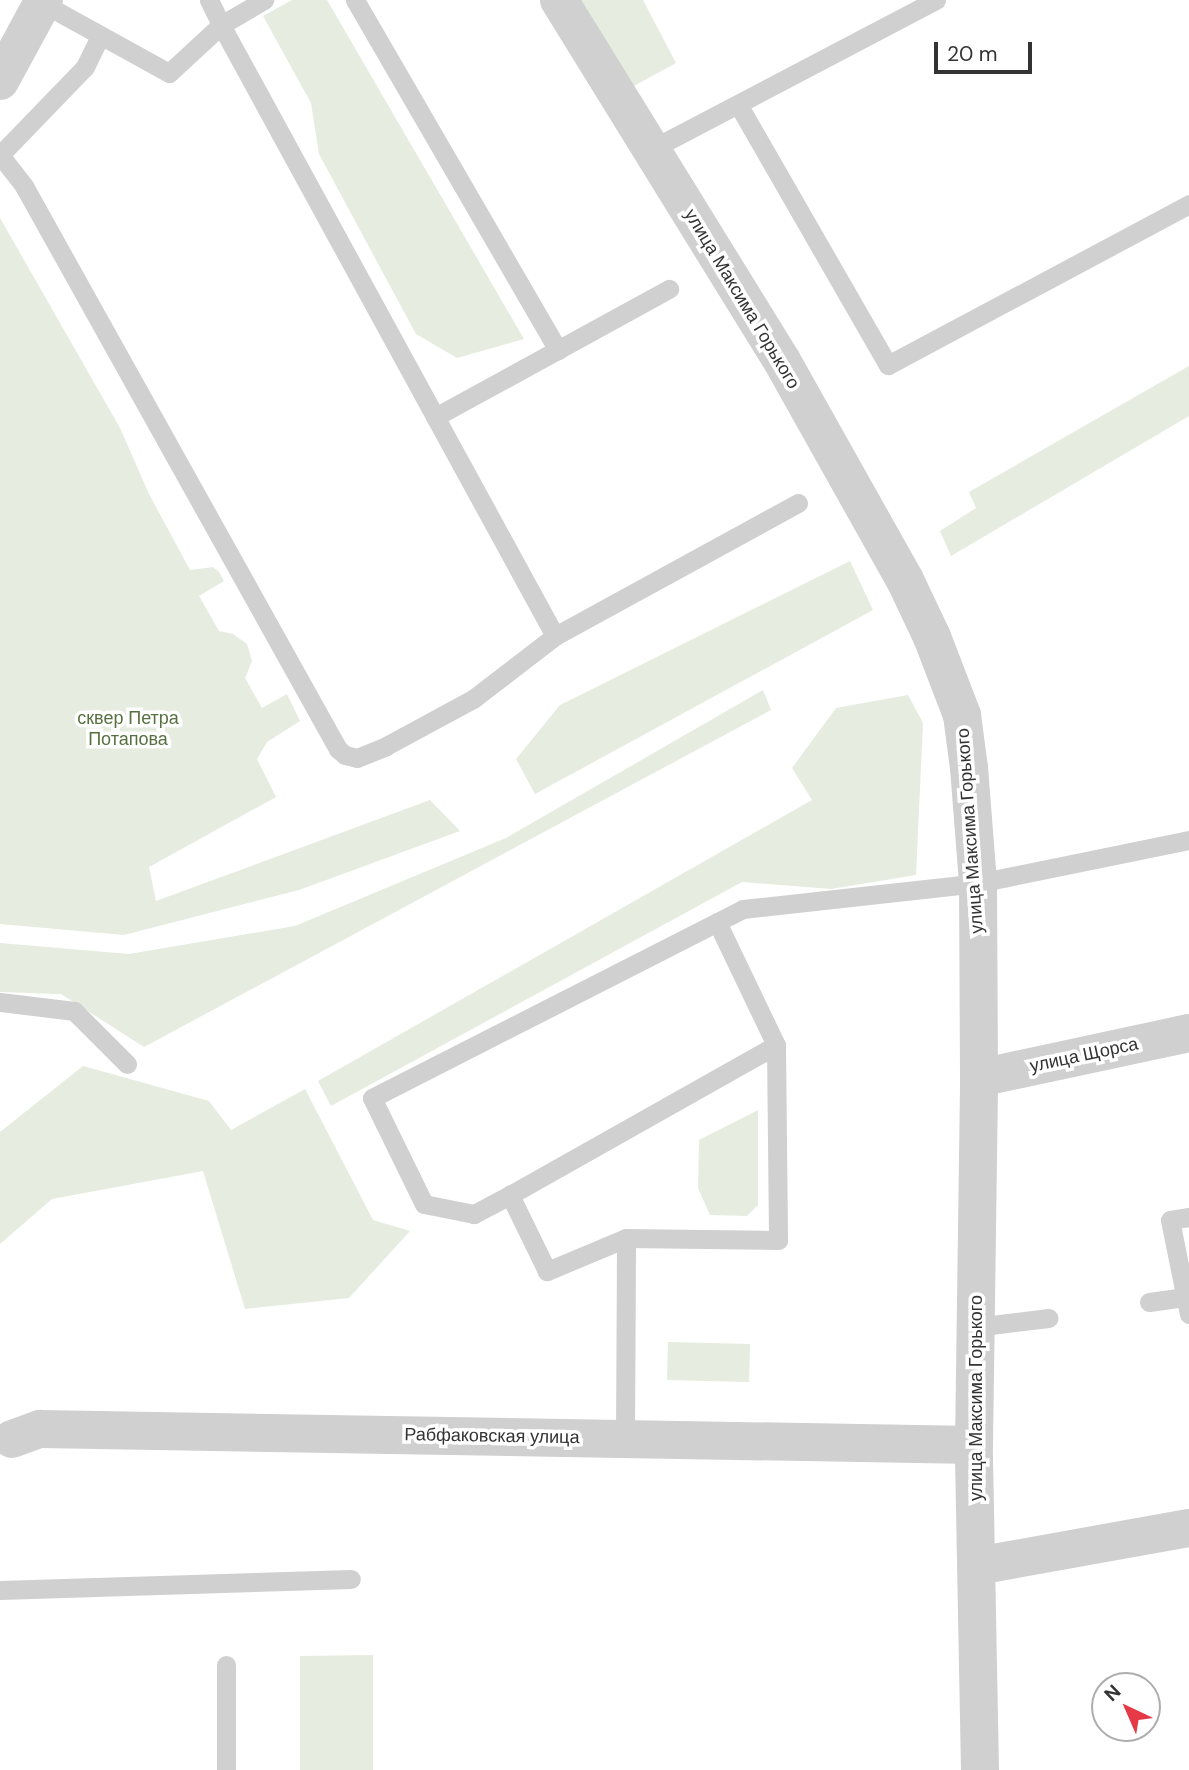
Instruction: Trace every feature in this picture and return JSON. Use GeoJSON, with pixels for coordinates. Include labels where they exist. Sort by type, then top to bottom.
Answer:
{"type":"FeatureCollection","features":[{"type":"Feature","properties":{"kind":"street","name":"улица Максима Горького"},"geometry":{"type":"LineString","coordinates":[[559,0],[782,361],[924,617],[962,715],[978,883],[979,1078],[974,1445],[980,1770]]}},
{"type":"Feature","properties":{"kind":"street"},"geometry":{"type":"LineString","coordinates":[[0,81],[43,1]]}},
{"type":"Feature","properties":{"kind":"street","name":"улица Щорса"},"geometry":{"type":"LineString","coordinates":[[979,1078],[1189,1033]]}},
{"type":"Feature","properties":{"kind":"street","name":"Рабфаковская улица"},"geometry":{"type":"LineString","coordinates":[[6,1447],[40,1429],[974,1445]]}},
{"type":"Feature","properties":{"kind":"street"},"geometry":{"type":"LineString","coordinates":[[977,1566],[1189,1528]]}},
{"type":"Feature","properties":{"kind":"lane"},"geometry":{"type":"LineString","coordinates":[[209,0],[555,635]]}},
{"type":"Feature","properties":{"kind":"lane"},"geometry":{"type":"LineString","coordinates":[[43,1],[169,74],[221,25],[264,0]]}},
{"type":"Feature","properties":{"kind":"lane"},"geometry":{"type":"LineString","coordinates":[[355,0],[558,350]]}},
{"type":"Feature","properties":{"kind":"lane"},"geometry":{"type":"LineString","coordinates":[[650,150],[739,106],[936,0]]}},
{"type":"Feature","properties":{"kind":"lane"},"geometry":{"type":"LineString","coordinates":[[100,36],[85,67],[0,155],[24,186],[325,725],[345,755],[357,758],[386,747],[473,699],[555,635],[798,503]]}},
{"type":"Feature","properties":{"kind":"lane"},"geometry":{"type":"LineString","coordinates":[[739,106],[888,365],[1189,204]]}},
{"type":"Feature","properties":{"kind":"lane"},"geometry":{"type":"LineString","coordinates":[[435,417],[669,289]]}},
{"type":"Feature","properties":{"kind":"lane"},"geometry":{"type":"LineString","coordinates":[[776,1045],[474,1214],[424,1204],[372,1098],[743,909],[978,883],[1189,840]]}},
{"type":"Feature","properties":{"kind":"lane"},"geometry":{"type":"LineString","coordinates":[[510,1195],[547,1271],[626,1238],[778,1240],[776,1045],[717,922]]}},
{"type":"Feature","properties":{"kind":"lane"},"geometry":{"type":"LineString","coordinates":[[0,1002],[74,1011],[127,1064]]}},
{"type":"Feature","properties":{"kind":"lane"},"geometry":{"type":"LineString","coordinates":[[1149,1302],[1187,1305],[1170,1220],[1189,1217]]}},
{"type":"Feature","properties":{"kind":"lane"},"geometry":{"type":"LineString","coordinates":[[625,1438],[626,1238]]}},
{"type":"Feature","properties":{"kind":"lane"},"geometry":{"type":"LineString","coordinates":[[975,1326],[1048,1318]]}},
{"type":"Feature","properties":{"kind":"lane"},"geometry":{"type":"LineString","coordinates":[[0,1591],[351,1579]]}},
{"type":"Feature","properties":{"kind":"lane"},"geometry":{"type":"LineString","coordinates":[[226,1665],[226,1770]]}},
{"type":"Feature","properties":{"kind":"green space"},"geometry":{"type":"Polygon","coordinates":[[[292,0],[327,0],[524,339],[457,358],[416,334],[319,154],[311,103],[263,16],[292,0]]]}},
{"type":"Feature","properties":{"kind":"green space"},"geometry":{"type":"Polygon","coordinates":[[[581,0],[643,0],[676,63],[632,87],[581,0]]]}},
{"type":"Feature","properties":{"kind":"green space","name":"сквер Петра Потапова"},"geometry":{"type":"Polygon","coordinates":[[[0,218],[120,428],[149,494],[190,570],[213,567],[224,581],[199,596],[219,631],[233,634],[247,644],[252,661],[245,678],[262,708],[287,694],[300,721],[267,742],[257,759],[276,797],[149,867],[156,901],[430,800],[460,831],[299,890],[124,935],[0,924],[0,218]]]}},
{"type":"Feature","properties":{"kind":"green space"},"geometry":{"type":"Polygon","coordinates":[[[1189,366],[1189,416],[951,556],[940,531],[976,508],[969,492],[1189,366]]]}},
{"type":"Feature","properties":{"kind":"green space"},"geometry":{"type":"Polygon","coordinates":[[[850,561],[873,610],[535,794],[516,759],[560,705],[850,561]]]}},
{"type":"Feature","properties":{"kind":"green space"},"geometry":{"type":"Polygon","coordinates":[[[763,690],[771,710],[144,1047],[61,994],[0,992],[0,943],[129,954],[295,926],[506,838],[763,690]]]}},
{"type":"Feature","properties":{"kind":"green space"},"geometry":{"type":"Polygon","coordinates":[[[908,695],[923,723],[916,875],[831,889],[742,882],[331,1106],[318,1081],[812,800],[792,768],[836,708],[908,695]]]}},
{"type":"Feature","properties":{"kind":"green space"},"geometry":{"type":"Polygon","coordinates":[[[83,1066],[209,1101],[231,1130],[305,1089],[373,1220],[410,1231],[349,1298],[245,1309],[203,1171],[52,1199],[0,1244],[0,1132],[83,1066]]]}},
{"type":"Feature","properties":{"kind":"green space"},"geometry":{"type":"Polygon","coordinates":[[[758,1110],[758,1205],[747,1216],[710,1215],[698,1188],[699,1140],[758,1110]]]}},
{"type":"Feature","properties":{"kind":"green space"},"geometry":{"type":"Polygon","coordinates":[[[668,1342],[750,1344],[749,1382],[667,1380],[668,1342]]]}},
{"type":"Feature","properties":{"kind":"green space"},"geometry":{"type":"Polygon","coordinates":[[[373,1655],[373,1770],[300,1770],[300,1656],[373,1655]]]}}]}
